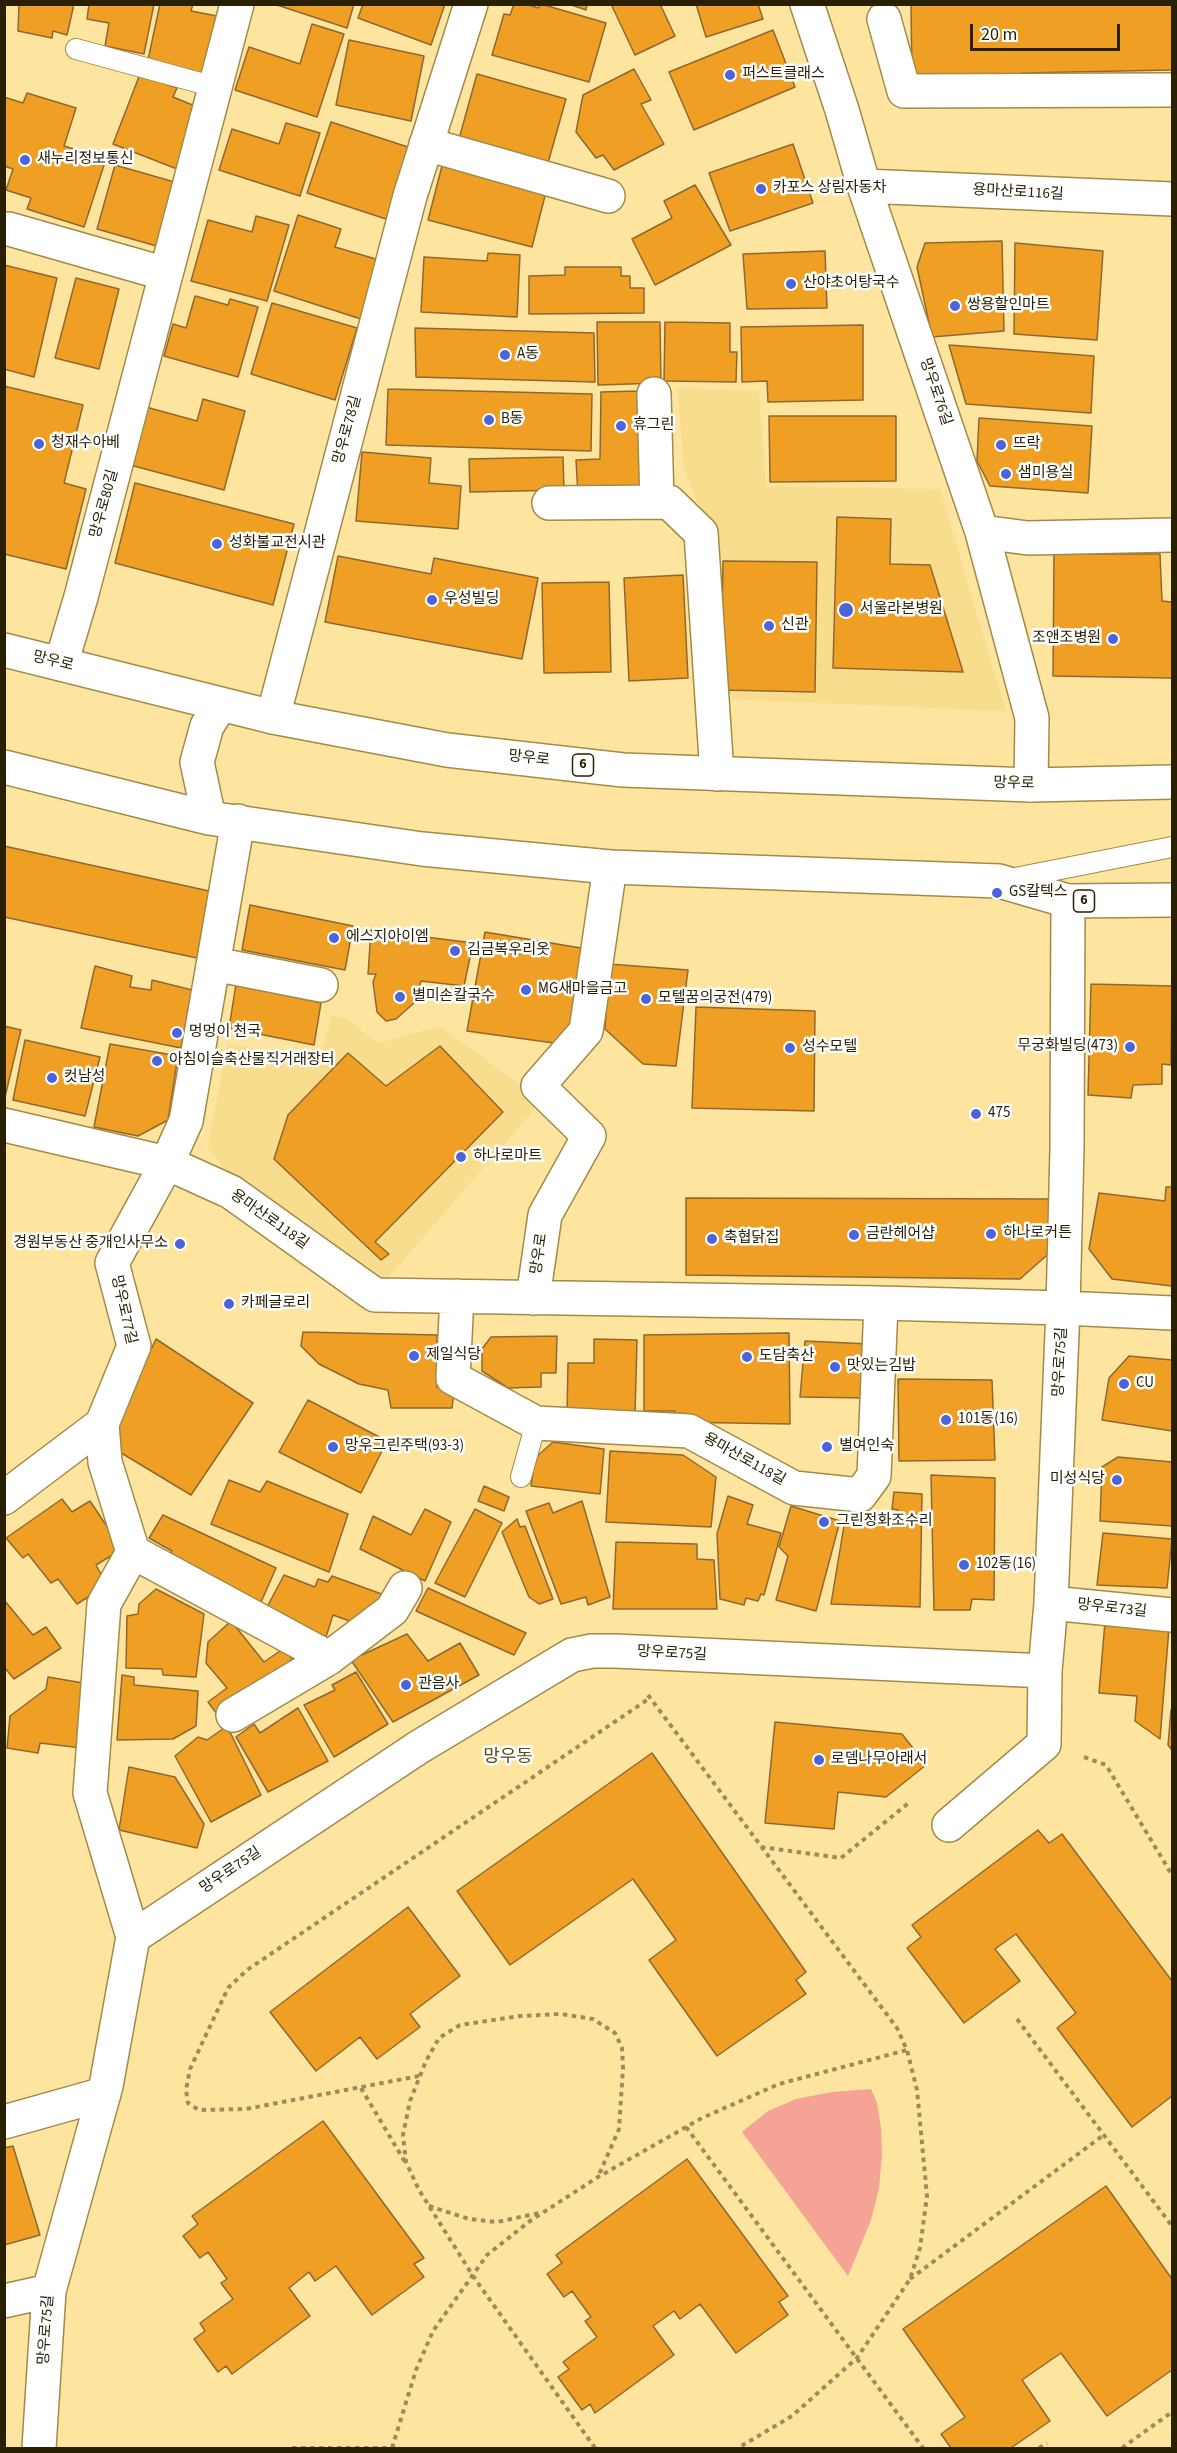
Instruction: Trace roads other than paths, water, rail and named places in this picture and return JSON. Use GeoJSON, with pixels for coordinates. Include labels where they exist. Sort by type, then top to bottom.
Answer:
{"type":"FeatureCollection","features":[{"type":"Feature","properties":{"kind":"street","name":"망우로80길"},"geometry":{"type":"LineString","coordinates":[[61,664],[81,597],[237,4]]}},
{"type":"Feature","properties":{"kind":"street","name":"망우로78길"},"geometry":{"type":"LineString","coordinates":[[273,717],[410,196],[471,4]]}},
{"type":"Feature","properties":{"kind":"street","name":"망우로76길"},"geometry":{"type":"LineString","coordinates":[[807,4],[843,110],[864,186],[982,532],[1032,718],[1031,785]]}},
{"type":"Feature","properties":{"kind":"street"},"geometry":{"type":"LineString","coordinates":[[884,19],[904,91],[1173,90]]}},
{"type":"Feature","properties":{"kind":"street"},"geometry":{"type":"LineString","coordinates":[[426,144],[608,196]]}},
{"type":"Feature","properties":{"kind":"street","name":"용마산로116길"},"geometry":{"type":"LineString","coordinates":[[864,186],[1173,200]]}},
{"type":"Feature","properties":{"kind":"street"},"geometry":{"type":"LineString","coordinates":[[4,229],[166,274]]}},
{"type":"Feature","properties":{"kind":"street"},"geometry":{"type":"LineString","coordinates":[[654,394],[657,502]]}},
{"type":"Feature","properties":{"kind":"street"},"geometry":{"type":"LineString","coordinates":[[549,503],[669,502],[701,533],[717,774]]}},
{"type":"Feature","properties":{"kind":"street"},"geometry":{"type":"LineString","coordinates":[[982,532],[1028,538],[1173,535]]}},
{"type":"Feature","properties":{"kind":"street","name":"망우로"},"geometry":{"type":"LineString","coordinates":[[4,650],[273,717],[447,750],[623,770],[1031,785],[1173,782]]}},
{"type":"Feature","properties":{"kind":"street"},"geometry":{"type":"LineString","coordinates":[[221,704],[207,726],[197,762],[224,820]]}},
{"type":"Feature","properties":{"kind":"street","name":"6"},"geometry":{"type":"LineString","coordinates":[[4,767],[224,820],[422,849],[610,867],[999,881],[1068,901],[1173,900]]}},
{"type":"Feature","properties":{"kind":"street","name":"망우로77길"},"geometry":{"type":"LineString","coordinates":[[133,1552],[105,1462],[102,1424],[134,1346],[112,1263],[167,1163],[186,1120],[214,964],[224,820]]}},
{"type":"Feature","properties":{"kind":"street","name":"망우로"},"geometry":{"type":"LineString","coordinates":[[533,1298],[545,1215],[589,1136],[537,1086],[586,1031],[610,867]]}},
{"type":"Feature","properties":{"kind":"street","name":"망우로75길"},"geometry":{"type":"LineString","coordinates":[[39,2448],[49,2291],[104,2094],[133,1937],[419,1747],[572,1655],[592,1651],[615,1651],[1045,1671],[1051,1603],[1064,1308],[1068,901]]}},
{"type":"Feature","properties":{"kind":"street"},"geometry":{"type":"LineString","coordinates":[[214,964],[321,985]]}},
{"type":"Feature","properties":{"kind":"street","name":"용마산로118길"},"geometry":{"type":"LineString","coordinates":[[4,1125],[167,1163],[231,1192],[375,1295],[881,1303],[1173,1313]]}},
{"type":"Feature","properties":{"kind":"street","name":"용마산로118길"},"geometry":{"type":"LineString","coordinates":[[457,1296],[453,1378],[536,1423],[689,1431],[794,1488],[860,1495],[874,1476],[881,1303]]}},
{"type":"Feature","properties":{"kind":"street"},"geometry":{"type":"LineString","coordinates":[[4,1498],[102,1424]]}},
{"type":"Feature","properties":{"kind":"street"},"geometry":{"type":"LineString","coordinates":[[133,1937],[90,1793],[104,1604],[133,1552],[329,1658]]}},
{"type":"Feature","properties":{"kind":"street"},"geometry":{"type":"LineString","coordinates":[[233,1715],[329,1658],[392,1610],[405,1588]]}},
{"type":"Feature","properties":{"kind":"street","name":"망우로73길"},"geometry":{"type":"LineString","coordinates":[[1051,1603],[1173,1615]]}},
{"type":"Feature","properties":{"kind":"street"},"geometry":{"type":"LineString","coordinates":[[949,1825],[1044,1744],[1045,1671]]}},
{"type":"Feature","properties":{"kind":"street"},"geometry":{"type":"LineString","coordinates":[[4,2122],[104,2094]]}},
{"type":"Feature","properties":{"kind":"street"},"geometry":{"type":"LineString","coordinates":[[4,2301],[49,2291]]}},
{"type":"Feature","properties":{"kind":"lane"},"geometry":{"type":"LineString","coordinates":[[76,49],[215,87]]}},
{"type":"Feature","properties":{"kind":"lane"},"geometry":{"type":"LineString","coordinates":[[999,881],[1173,847]]}},
{"type":"Feature","properties":{"kind":"lane"},"geometry":{"type":"LineString","coordinates":[[521,1477],[536,1423]]}},
{"type":"Feature","properties":{"kind":"place","name":"퍼스트클래스"},"geometry":{"type":"Point","coordinates":[730,75]}},
{"type":"Feature","properties":{"kind":"place","name":"새누리정보통신"},"geometry":{"type":"Point","coordinates":[25,160]}},
{"type":"Feature","properties":{"kind":"place","name":"카포스 상림자동차"},"geometry":{"type":"Point","coordinates":[761,189]}},
{"type":"Feature","properties":{"kind":"place","name":"산야초어탕국수"},"geometry":{"type":"Point","coordinates":[791,284]}},
{"type":"Feature","properties":{"kind":"place","name":"쌍용할인마트"},"geometry":{"type":"Point","coordinates":[955,306]}},
{"type":"Feature","properties":{"kind":"place","name":"A동"},"geometry":{"type":"Point","coordinates":[505,355]}},
{"type":"Feature","properties":{"kind":"place","name":"B동"},"geometry":{"type":"Point","coordinates":[489,420]}},
{"type":"Feature","properties":{"kind":"place","name":"휴그린"},"geometry":{"type":"Point","coordinates":[621,426]}},
{"type":"Feature","properties":{"kind":"place","name":"청재수아베"},"geometry":{"type":"Point","coordinates":[39,444]}},
{"type":"Feature","properties":{"kind":"place","name":"뜨락"},"geometry":{"type":"Point","coordinates":[1001,445]}},
{"type":"Feature","properties":{"kind":"place","name":"샘미용실"},"geometry":{"type":"Point","coordinates":[1006,474]}},
{"type":"Feature","properties":{"kind":"place","name":"성화불교전시관"},"geometry":{"type":"Point","coordinates":[217,544]}},
{"type":"Feature","properties":{"kind":"place","name":"우성빌딩"},"geometry":{"type":"Point","coordinates":[432,600]}},
{"type":"Feature","properties":{"kind":"place","name":"서울라본병원"},"geometry":{"type":"Point","coordinates":[846,610]}},
{"type":"Feature","properties":{"kind":"place","name":"신관"},"geometry":{"type":"Point","coordinates":[769,626]}},
{"type":"Feature","properties":{"kind":"place","name":"조앤조병원"},"geometry":{"type":"Point","coordinates":[1113,639]}},
{"type":"Feature","properties":{"kind":"place","name":"GS칼텍스"},"geometry":{"type":"Point","coordinates":[997,893]}},
{"type":"Feature","properties":{"kind":"place","name":"에스지아이엠"},"geometry":{"type":"Point","coordinates":[334,938]}},
{"type":"Feature","properties":{"kind":"place","name":"김금복우리옷"},"geometry":{"type":"Point","coordinates":[455,951]}},
{"type":"Feature","properties":{"kind":"place","name":"MG새마을금고"},"geometry":{"type":"Point","coordinates":[526,990]}},
{"type":"Feature","properties":{"kind":"place","name":"별미손칼국수"},"geometry":{"type":"Point","coordinates":[400,997]}},
{"type":"Feature","properties":{"kind":"place","name":"모텔꿈의궁전(479)"},"geometry":{"type":"Point","coordinates":[646,999]}},
{"type":"Feature","properties":{"kind":"place","name":"멍멍이 천국"},"geometry":{"type":"Point","coordinates":[177,1033]}},
{"type":"Feature","properties":{"kind":"place","name":"무궁화빌딩(473)"},"geometry":{"type":"Point","coordinates":[1130,1047]}},
{"type":"Feature","properties":{"kind":"place","name":"성수모텔"},"geometry":{"type":"Point","coordinates":[790,1048]}},
{"type":"Feature","properties":{"kind":"place","name":"아침이슬축산물직거래장터"},"geometry":{"type":"Point","coordinates":[157,1061]}},
{"type":"Feature","properties":{"kind":"place","name":"컷남성"},"geometry":{"type":"Point","coordinates":[52,1078]}},
{"type":"Feature","properties":{"kind":"place","name":"475"},"geometry":{"type":"Point","coordinates":[976,1114]}},
{"type":"Feature","properties":{"kind":"place","name":"하나로마트"},"geometry":{"type":"Point","coordinates":[461,1157]}},
{"type":"Feature","properties":{"kind":"place","name":"하나로커튼"},"geometry":{"type":"Point","coordinates":[991,1234]}},
{"type":"Feature","properties":{"kind":"place","name":"금란헤어샵"},"geometry":{"type":"Point","coordinates":[854,1235]}},
{"type":"Feature","properties":{"kind":"place","name":"축협닭집"},"geometry":{"type":"Point","coordinates":[712,1239]}},
{"type":"Feature","properties":{"kind":"place","name":"경원부동산 중개인사무소"},"geometry":{"type":"Point","coordinates":[180,1244]}},
{"type":"Feature","properties":{"kind":"place","name":"카페글로리"},"geometry":{"type":"Point","coordinates":[229,1304]}},
{"type":"Feature","properties":{"kind":"place","name":"제일식당"},"geometry":{"type":"Point","coordinates":[414,1356]}},
{"type":"Feature","properties":{"kind":"place","name":"도담축산"},"geometry":{"type":"Point","coordinates":[747,1357]}},
{"type":"Feature","properties":{"kind":"place","name":"맛있는김밥"},"geometry":{"type":"Point","coordinates":[835,1367]}},
{"type":"Feature","properties":{"kind":"place","name":"CU"},"geometry":{"type":"Point","coordinates":[1124,1384]}},
{"type":"Feature","properties":{"kind":"place","name":"101동(16)"},"geometry":{"type":"Point","coordinates":[946,1420]}},
{"type":"Feature","properties":{"kind":"place","name":"망우그린주택(93-3)"},"geometry":{"type":"Point","coordinates":[333,1447]}},
{"type":"Feature","properties":{"kind":"place","name":"별여인숙"},"geometry":{"type":"Point","coordinates":[827,1447]}},
{"type":"Feature","properties":{"kind":"place","name":"미성식당"},"geometry":{"type":"Point","coordinates":[1117,1480]}},
{"type":"Feature","properties":{"kind":"place","name":"그린정화조수리"},"geometry":{"type":"Point","coordinates":[824,1522]}},
{"type":"Feature","properties":{"kind":"place","name":"102동(16)"},"geometry":{"type":"Point","coordinates":[964,1565]}},
{"type":"Feature","properties":{"kind":"place","name":"관음사"},"geometry":{"type":"Point","coordinates":[406,1685]}},
{"type":"Feature","properties":{"kind":"place","name":"로뎀나무아래서"},"geometry":{"type":"Point","coordinates":[819,1760]}},
{"type":"Feature","properties":{"kind":"district","name":"망우동"},"geometry":{"type":"Point","coordinates":[508,1758]}}]}
